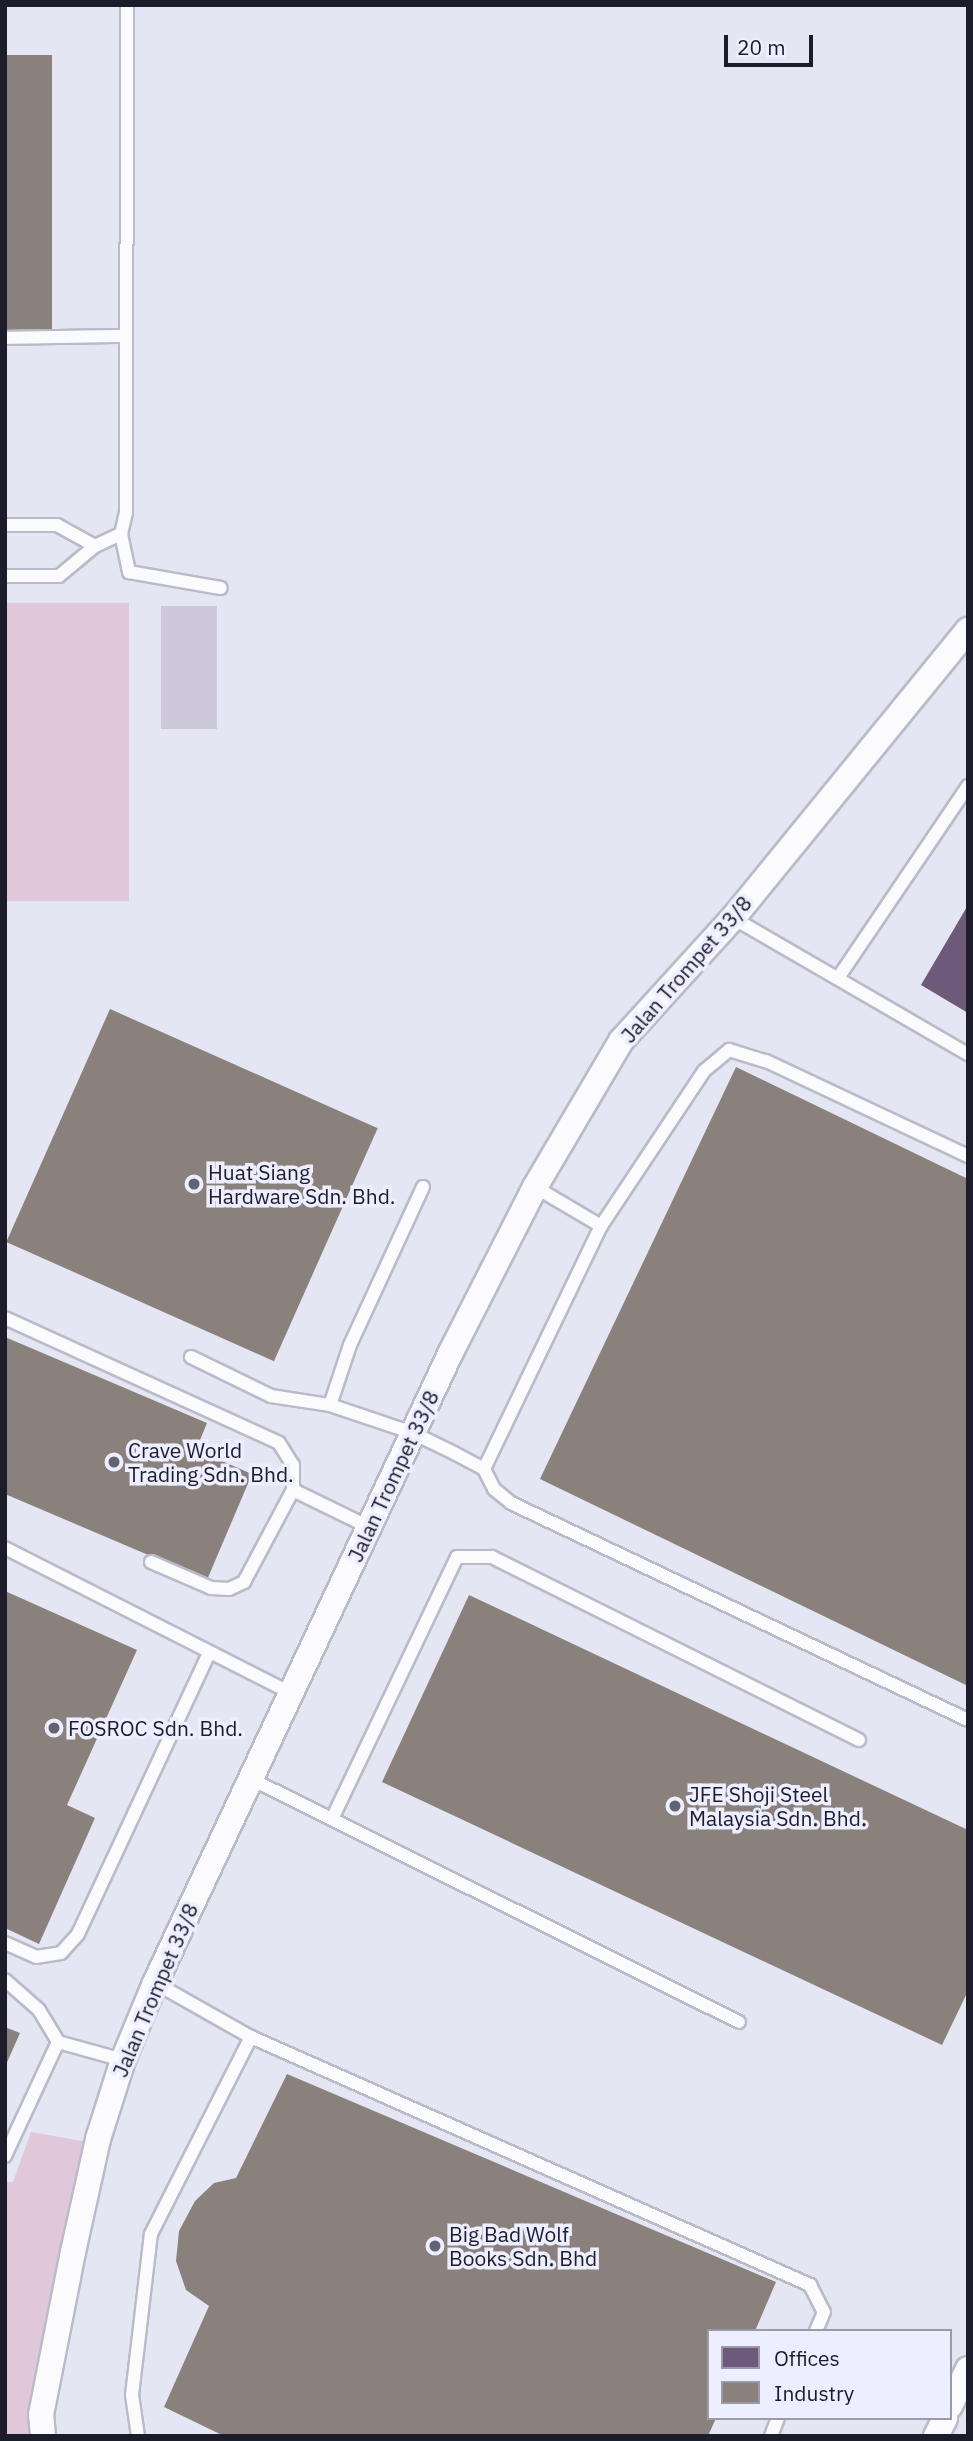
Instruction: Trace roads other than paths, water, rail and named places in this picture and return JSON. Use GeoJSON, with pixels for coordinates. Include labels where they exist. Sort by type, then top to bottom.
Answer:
{"type":"FeatureCollection","features":[{"type":"Feature","properties":{"kind":"street","name":"Jalan Trompet 33/8"},"geometry":{"type":"LineString","coordinates":[[43,2436],[41,2415],[73,2252],[98,2139],[123,2060],[155,1983],[413,1433],[535,1187],[621,1041],[733,918],[968,630]]}},
{"type":"Feature","properties":{"kind":"street"},"geometry":{"type":"LineString","coordinates":[[952,2402],[968,2369]]}},
{"type":"Feature","properties":{"kind":"street"},"geometry":{"type":"LineString","coordinates":[[936,2436],[944,2420]]}},
{"type":"Feature","properties":{"kind":"lane"},"geometry":{"type":"LineString","coordinates":[[127,5],[124,337],[126,513],[121,534],[129,572],[220,588]]}},
{"type":"Feature","properties":{"kind":"lane"},"geometry":{"type":"LineString","coordinates":[[5,338],[124,337]]}},
{"type":"Feature","properties":{"kind":"lane"},"geometry":{"type":"LineString","coordinates":[[5,525],[57,525],[96,546]]}},
{"type":"Feature","properties":{"kind":"lane"},"geometry":{"type":"LineString","coordinates":[[5,576],[59,576],[96,546],[121,534]]}},
{"type":"Feature","properties":{"kind":"lane"},"geometry":{"type":"LineString","coordinates":[[838,978],[968,786]]}},
{"type":"Feature","properties":{"kind":"lane"},"geometry":{"type":"LineString","coordinates":[[733,918],[968,1054]]}},
{"type":"Feature","properties":{"kind":"lane"},"geometry":{"type":"LineString","coordinates":[[484,1469],[601,1226],[704,1071],[729,1050],[766,1061],[968,1156]]}},
{"type":"Feature","properties":{"kind":"lane"},"geometry":{"type":"LineString","coordinates":[[535,1187],[601,1226]]}},
{"type":"Feature","properties":{"kind":"lane"},"geometry":{"type":"LineString","coordinates":[[330,1405],[350,1345],[423,1188]]}},
{"type":"Feature","properties":{"kind":"lane"},"geometry":{"type":"LineString","coordinates":[[5,1318],[279,1443],[293,1465],[293,1490],[244,1582],[229,1589],[211,1588],[151,1562]]}},
{"type":"Feature","properties":{"kind":"lane"},"geometry":{"type":"LineString","coordinates":[[191,1357],[271,1396],[330,1405],[413,1433],[484,1469],[494,1489],[511,1503],[968,1720]]}},
{"type":"Feature","properties":{"kind":"lane"},"geometry":{"type":"LineString","coordinates":[[293,1490],[369,1527]]}},
{"type":"Feature","properties":{"kind":"lane"},"geometry":{"type":"LineString","coordinates":[[5,1548],[291,1693]]}},
{"type":"Feature","properties":{"kind":"lane"},"geometry":{"type":"LineString","coordinates":[[332,1819],[457,1557],[492,1557],[859,1740]]}},
{"type":"Feature","properties":{"kind":"lane"},"geometry":{"type":"LineString","coordinates":[[5,1943],[36,1956],[61,1953],[78,1934],[209,1653]]}},
{"type":"Feature","properties":{"kind":"lane"},"geometry":{"type":"LineString","coordinates":[[251,1779],[739,2022]]}},
{"type":"Feature","properties":{"kind":"lane"},"geometry":{"type":"LineString","coordinates":[[5,1980],[39,2010],[58,2042],[123,2060]]}},
{"type":"Feature","properties":{"kind":"lane"},"geometry":{"type":"LineString","coordinates":[[155,1983],[251,2038],[810,2285],[824,2312],[817,2329]]}},
{"type":"Feature","properties":{"kind":"lane"},"geometry":{"type":"LineString","coordinates":[[138,2436],[132,2395],[151,2234],[251,2038]]}},
{"type":"Feature","properties":{"kind":"lane"},"geometry":{"type":"LineString","coordinates":[[5,2156],[58,2042]]}},
{"type":"Feature","properties":{"kind":"place","name":"Huat Siang Hardware Sdn. Bhd."},"geometry":{"type":"Point","coordinates":[194,1184]}},
{"type":"Feature","properties":{"kind":"place","name":"Crave World Trading Sdn. Bhd."},"geometry":{"type":"Point","coordinates":[114,1462]}},
{"type":"Feature","properties":{"kind":"place","name":"FOSROC Sdn. Bhd."},"geometry":{"type":"Point","coordinates":[54,1728]}},
{"type":"Feature","properties":{"kind":"place","name":"JFE Shoji Steel Malaysia Sdn. Bhd."},"geometry":{"type":"Point","coordinates":[675,1806]}},
{"type":"Feature","properties":{"kind":"place","name":"Big Bad Wolf Books Sdn. Bhd"},"geometry":{"type":"Point","coordinates":[435,2246]}}]}
